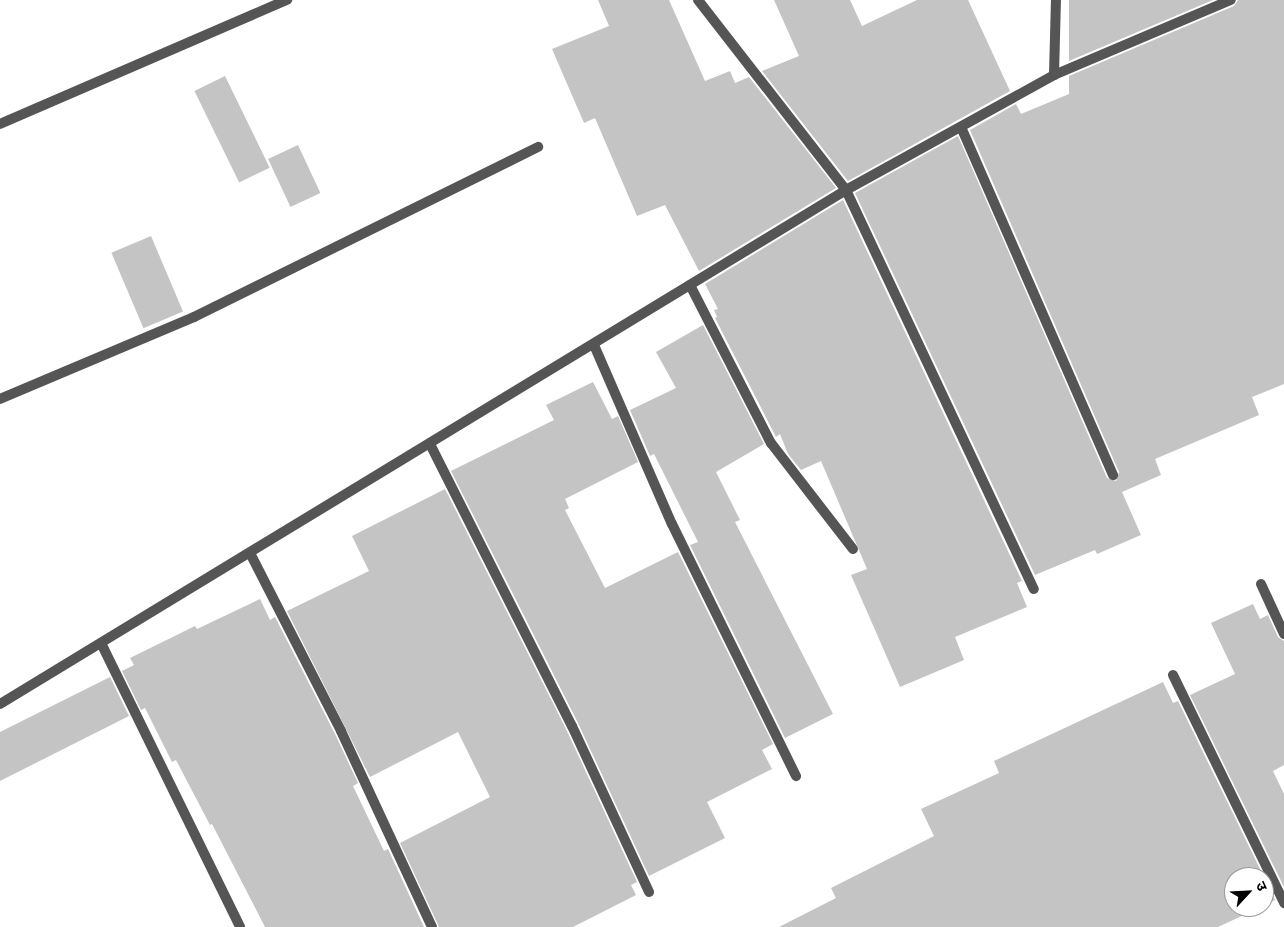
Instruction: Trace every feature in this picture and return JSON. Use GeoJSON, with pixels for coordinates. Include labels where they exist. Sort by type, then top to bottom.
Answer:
{"type":"FeatureCollection","features":[{"type":"Feature","properties":{"kind":"street"},"geometry":{"type":"LineString","coordinates":[[0,124],[286,0]]}},
{"type":"Feature","properties":{"kind":"street"},"geometry":{"type":"LineString","coordinates":[[698,0],[846,190],[1034,588]]}},
{"type":"Feature","properties":{"kind":"street"},"geometry":{"type":"LineString","coordinates":[[1054,75],[1056,0]]}},
{"type":"Feature","properties":{"kind":"street"},"geometry":{"type":"LineString","coordinates":[[0,704],[846,190],[1054,75],[1231,0]]}},
{"type":"Feature","properties":{"kind":"street"},"geometry":{"type":"LineString","coordinates":[[961,127],[1112,475]]}},
{"type":"Feature","properties":{"kind":"street"},"geometry":{"type":"LineString","coordinates":[[0,400],[194,317],[538,147]]}},
{"type":"Feature","properties":{"kind":"street"},"geometry":{"type":"LineString","coordinates":[[690,285],[771,443],[854,549]]}},
{"type":"Feature","properties":{"kind":"street"},"geometry":{"type":"LineString","coordinates":[[594,344],[672,524],[796,776]]}},
{"type":"Feature","properties":{"kind":"street"},"geometry":{"type":"LineString","coordinates":[[430,444],[572,726],[649,892]]}},
{"type":"Feature","properties":{"kind":"street"},"geometry":{"type":"LineString","coordinates":[[250,553],[341,731],[432,927]]}},
{"type":"Feature","properties":{"kind":"street"},"geometry":{"type":"LineString","coordinates":[[1261,584],[1284,634]]}},
{"type":"Feature","properties":{"kind":"street"},"geometry":{"type":"LineString","coordinates":[[101,643],[240,927]]}},
{"type":"Feature","properties":{"kind":"street"},"geometry":{"type":"LineString","coordinates":[[1173,675],[1284,903]]}},
{"type":"Feature","properties":{"kind":"building"},"geometry":{"type":"Polygon","coordinates":[[[598,0],[669,0],[705,81],[730,71],[735,83],[749,77],[836,188],[699,271],[665,205],[637,216],[595,118],[584,123],[552,49],[609,26],[598,0]]]}},
{"type":"Feature","properties":{"kind":"building"},"geometry":{"type":"Polygon","coordinates":[[[774,0],[850,0],[862,26],[917,0],[968,0],[1010,91],[848,181],[762,71],[799,56],[774,0]]]}},
{"type":"Feature","properties":{"kind":"building"},"geometry":{"type":"Polygon","coordinates":[[[1069,0],[1213,0],[1069,61],[1069,0]]]}},
{"type":"Feature","properties":{"kind":"building"},"geometry":{"type":"Polygon","coordinates":[[[1238,0],[1284,0],[1284,384],[1252,397],[1259,415],[1155,459],[1161,475],[1122,492],[1141,535],[1097,554],[1095,550],[1035,575],[855,193],[958,136],[1107,478],[1116,481],[1119,472],[970,130],[1016,104],[1021,114],[1069,94],[1069,76],[1234,6],[1238,0]]]}},
{"type":"Feature","properties":{"kind":"building"},"geometry":{"type":"Polygon","coordinates":[[[225,76],[270,168],[239,183],[194,91],[225,76]]]}},
{"type":"Feature","properties":{"kind":"building"},"geometry":{"type":"Polygon","coordinates":[[[298,145],[320,193],[290,207],[268,159],[298,145]]]}},
{"type":"Feature","properties":{"kind":"building"},"geometry":{"type":"Polygon","coordinates":[[[843,200],[1022,581],[1017,583],[1027,607],[955,637],[964,660],[900,687],[851,575],[867,569],[821,461],[801,470],[788,454],[780,434],[776,437],[715,318],[717,317],[714,310],[718,309],[705,284],[843,200]]]}},
{"type":"Feature","properties":{"kind":"building"},"geometry":{"type":"Polygon","coordinates":[[[151,236],[183,311],[143,328],[111,253],[151,236]]]}},
{"type":"Feature","properties":{"kind":"building"},"geometry":{"type":"Polygon","coordinates":[[[703,325],[764,444],[716,472],[740,520],[735,522],[833,714],[785,738],[690,545],[698,542],[654,454],[650,456],[630,410],[676,388],[656,352],[703,325]]]}},
{"type":"Feature","properties":{"kind":"building"},"geometry":{"type":"Polygon","coordinates":[[[593,382],[612,419],[618,416],[638,462],[565,499],[569,508],[565,510],[605,588],[678,552],[773,744],[762,750],[772,769],[707,802],[725,838],[649,876],[578,723],[451,471],[554,420],[546,405],[593,382]]]}},
{"type":"Feature","properties":{"kind":"building"},"geometry":{"type":"Polygon","coordinates":[[[445,489],[566,729],[637,882],[631,885],[636,895],[573,927],[439,927],[400,843],[490,797],[458,732],[370,777],[287,611],[369,571],[352,536],[445,489]]]}},
{"type":"Feature","properties":{"kind":"building"},"geometry":{"type":"Polygon","coordinates":[[[260,599],[270,620],[275,617],[335,734],[358,783],[353,786],[384,851],[388,849],[424,927],[265,927],[212,824],[210,825],[176,760],[172,762],[145,708],[141,710],[122,671],[134,665],[130,658],[195,626],[197,629],[260,599]]]}},
{"type":"Feature","properties":{"kind":"building"},"geometry":{"type":"Polygon","coordinates":[[[1253,604],[1260,619],[1268,615],[1278,637],[1284,641],[1284,765],[1273,771],[1284,794],[1284,887],[1190,695],[1235,674],[1211,623],[1253,604]]]}},
{"type":"Feature","properties":{"kind":"building"},"geometry":{"type":"Polygon","coordinates":[[[110,677],[129,716],[0,781],[0,732],[110,677]]]}},
{"type":"Feature","properties":{"kind":"building"},"geometry":{"type":"Polygon","coordinates":[[[1163,682],[1173,703],[1178,701],[1259,867],[1224,867],[1224,917],[1240,917],[1218,927],[779,927],[836,898],[831,888],[934,836],[921,809],[999,773],[994,761],[1163,682]]]}}]}
